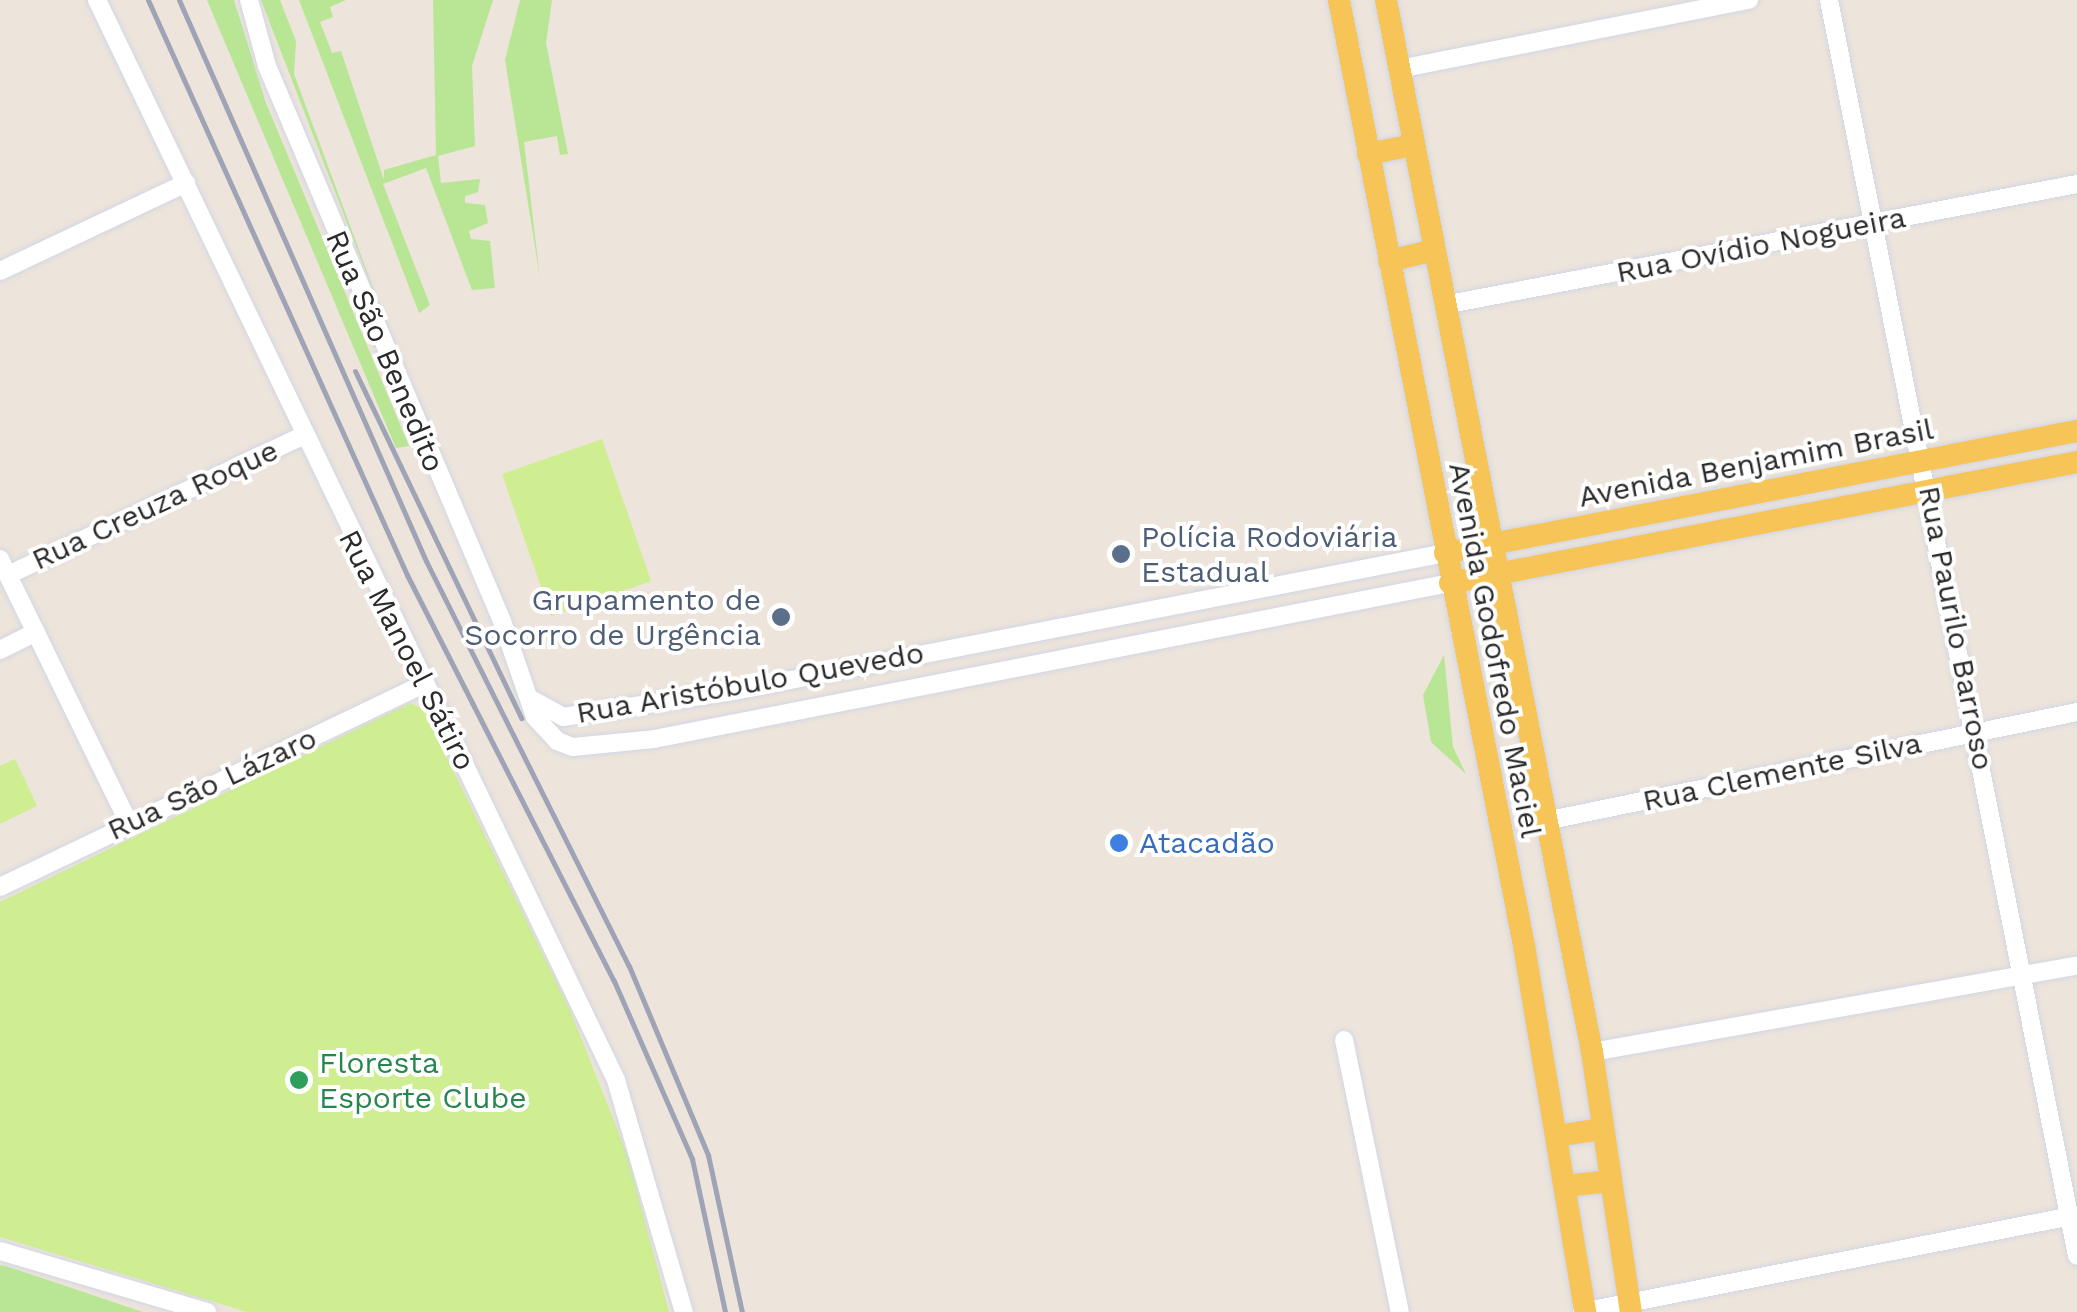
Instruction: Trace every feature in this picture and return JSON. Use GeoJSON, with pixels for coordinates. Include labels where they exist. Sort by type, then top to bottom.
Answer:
{"type":"FeatureCollection","features":[{"type":"Feature","properties":{"kind":"main road","name":"Avenida Godofredo Maciel"},"geometry":{"type":"LineString","coordinates":[[1339,0],[1566,1186],[1584,1312]]}},
{"type":"Feature","properties":{"kind":"main road","name":"Avenida Godofredo Maciel"},"geometry":{"type":"LineString","coordinates":[[1386,0],[1592,1052],[1630,1307]]}},
{"type":"Feature","properties":{"kind":"main road"},"geometry":{"type":"LineString","coordinates":[[1368,154],[1414,144]]}},
{"type":"Feature","properties":{"kind":"main road"},"geometry":{"type":"LineString","coordinates":[[1389,262],[1434,250]]}},
{"type":"Feature","properties":{"kind":"main road","name":"Avenida Benjamim Brasil"},"geometry":{"type":"LineString","coordinates":[[1446,553],[2077,431]]}},
{"type":"Feature","properties":{"kind":"main road","name":"Avenida Benjamim Brasil"},"geometry":{"type":"LineString","coordinates":[[1450,583],[2077,462]]}},
{"type":"Feature","properties":{"kind":"main road"},"geometry":{"type":"LineString","coordinates":[[1556,1136],[1602,1129]]}},
{"type":"Feature","properties":{"kind":"main road"},"geometry":{"type":"LineString","coordinates":[[1566,1186],[1611,1181]]}},
{"type":"Feature","properties":{"kind":"street","name":"Rua Manoel Sátiro"},"geometry":{"type":"LineString","coordinates":[[96,0],[186,183],[302,436],[616,1080],[684,1312]]}},
{"type":"Feature","properties":{"kind":"street","name":"Rua São Benedito"},"geometry":{"type":"LineString","coordinates":[[249,0],[296,137],[531,699]]}},
{"type":"Feature","properties":{"kind":"street"},"geometry":{"type":"LineString","coordinates":[[1399,69],[1749,0]]}},
{"type":"Feature","properties":{"kind":"street","name":"Rua Paurilo Barroso"},"geometry":{"type":"LineString","coordinates":[[1829,0],[1877,222],[2073,1216],[2077,1256]]}},
{"type":"Feature","properties":{"kind":"street"},"geometry":{"type":"LineString","coordinates":[[0,272],[186,183]]}},
{"type":"Feature","properties":{"kind":"street","name":"Rua Ovídio Nogueira"},"geometry":{"type":"LineString","coordinates":[[1444,306],[2077,184]]}},
{"type":"Feature","properties":{"kind":"street","name":"Rua Creuza Roque"},"geometry":{"type":"LineString","coordinates":[[4,567],[302,436]]}},
{"type":"Feature","properties":{"kind":"street","name":"Rua Aristóbulo Quevedo"},"geometry":{"type":"LineString","coordinates":[[531,699],[563,716],[739,690],[1446,553]]}},
{"type":"Feature","properties":{"kind":"street"},"geometry":{"type":"LineString","coordinates":[[4,567],[128,823]]}},
{"type":"Feature","properties":{"kind":"street","name":"Rua Aristóbulo Quevedo"},"geometry":{"type":"LineString","coordinates":[[531,699],[548,736],[573,747],[746,720],[1450,583]]}},
{"type":"Feature","properties":{"kind":"street"},"geometry":{"type":"LineString","coordinates":[[0,650],[36,632]]}},
{"type":"Feature","properties":{"kind":"street","name":"Rua São Lázaro"},"geometry":{"type":"LineString","coordinates":[[0,887],[425,683]]}},
{"type":"Feature","properties":{"kind":"street"},"geometry":{"type":"LineString","coordinates":[[739,690],[746,720]]}},
{"type":"Feature","properties":{"kind":"street","name":"Rua Clemente Silva"},"geometry":{"type":"LineString","coordinates":[[1545,821],[2077,712]]}},
{"type":"Feature","properties":{"kind":"street"},"geometry":{"type":"LineString","coordinates":[[1592,1052],[2077,966]]}},
{"type":"Feature","properties":{"kind":"street"},"geometry":{"type":"LineString","coordinates":[[1344,1040],[1400,1312]]}},
{"type":"Feature","properties":{"kind":"street"},"geometry":{"type":"LineString","coordinates":[[1584,1312],[1630,1307],[2073,1216]]}},
{"type":"Feature","properties":{"kind":"street"},"geometry":{"type":"LineString","coordinates":[[0,1251],[207,1312]]}},
{"type":"Feature","properties":{"kind":"green space"},"geometry":{"type":"Polygon","coordinates":[[[207,0],[234,0],[266,103],[409,446],[396,448],[207,0]]]}},
{"type":"Feature","properties":{"kind":"green space"},"geometry":{"type":"Polygon","coordinates":[[[261,0],[280,0],[296,41],[294,74],[396,350],[261,0]]]}},
{"type":"Feature","properties":{"kind":"green space"},"geometry":{"type":"Polygon","coordinates":[[[299,0],[346,0],[330,7],[333,17],[320,22],[332,53],[341,51],[384,180],[384,170],[436,155],[433,0],[493,0],[472,66],[475,146],[438,156],[441,183],[480,179],[478,192],[465,196],[465,203],[485,205],[488,223],[469,231],[471,239],[490,241],[495,288],[472,290],[426,168],[383,184],[430,305],[419,313],[299,0]]]}},
{"type":"Feature","properties":{"kind":"green space"},"geometry":{"type":"Polygon","coordinates":[[[520,0],[552,0],[546,43],[568,154],[560,155],[557,136],[524,142],[540,278],[505,60],[520,0]]]}},
{"type":"Feature","properties":{"kind":"green space"},"geometry":{"type":"Polygon","coordinates":[[[602,439],[651,581],[551,616],[502,474],[602,439]]]}},
{"type":"Feature","properties":{"kind":"green space"},"geometry":{"type":"Polygon","coordinates":[[[1444,655],[1453,747],[1466,774],[1431,742],[1423,695],[1444,655]]]}},
{"type":"Feature","properties":{"kind":"green space","name":"Floresta Esporte Clube"},"geometry":{"type":"Polygon","coordinates":[[[410,703],[423,709],[568,1005],[628,1156],[669,1312],[247,1312],[0,1237],[0,902],[410,703]]]}},
{"type":"Feature","properties":{"kind":"green space"},"geometry":{"type":"Polygon","coordinates":[[[15,759],[37,806],[0,824],[0,766],[15,759]]]}},
{"type":"Feature","properties":{"kind":"green space"},"geometry":{"type":"Polygon","coordinates":[[[0,1265],[6,1266],[143,1312],[0,1312],[0,1265]]]}},
{"type":"Feature","properties":{"kind":"railway"},"geometry":{"type":"LineString","coordinates":[[148,0],[407,575],[614,981],[692,1159],[725,1312]]}},
{"type":"Feature","properties":{"kind":"railway"},"geometry":{"type":"LineString","coordinates":[[179,0],[426,561],[629,966],[708,1155],[742,1312]]}},
{"type":"Feature","properties":{"kind":"railway"},"geometry":{"type":"LineString","coordinates":[[355,371],[521,718]]}},
{"type":"Feature","properties":{"kind":"place","name":"Polícia Rodoviária Estadual"},"geometry":{"type":"Point","coordinates":[1121,554]}},
{"type":"Feature","properties":{"kind":"place","name":"Grupamento de Socorro de Urgência"},"geometry":{"type":"Point","coordinates":[781,617]}},
{"type":"Feature","properties":{"kind":"place","name":"Atacadão"},"geometry":{"type":"Point","coordinates":[1119,843]}},
{"type":"Feature","properties":{"kind":"place","name":"Floresta Esporte Clube"},"geometry":{"type":"Point","coordinates":[299,1080]}}]}
